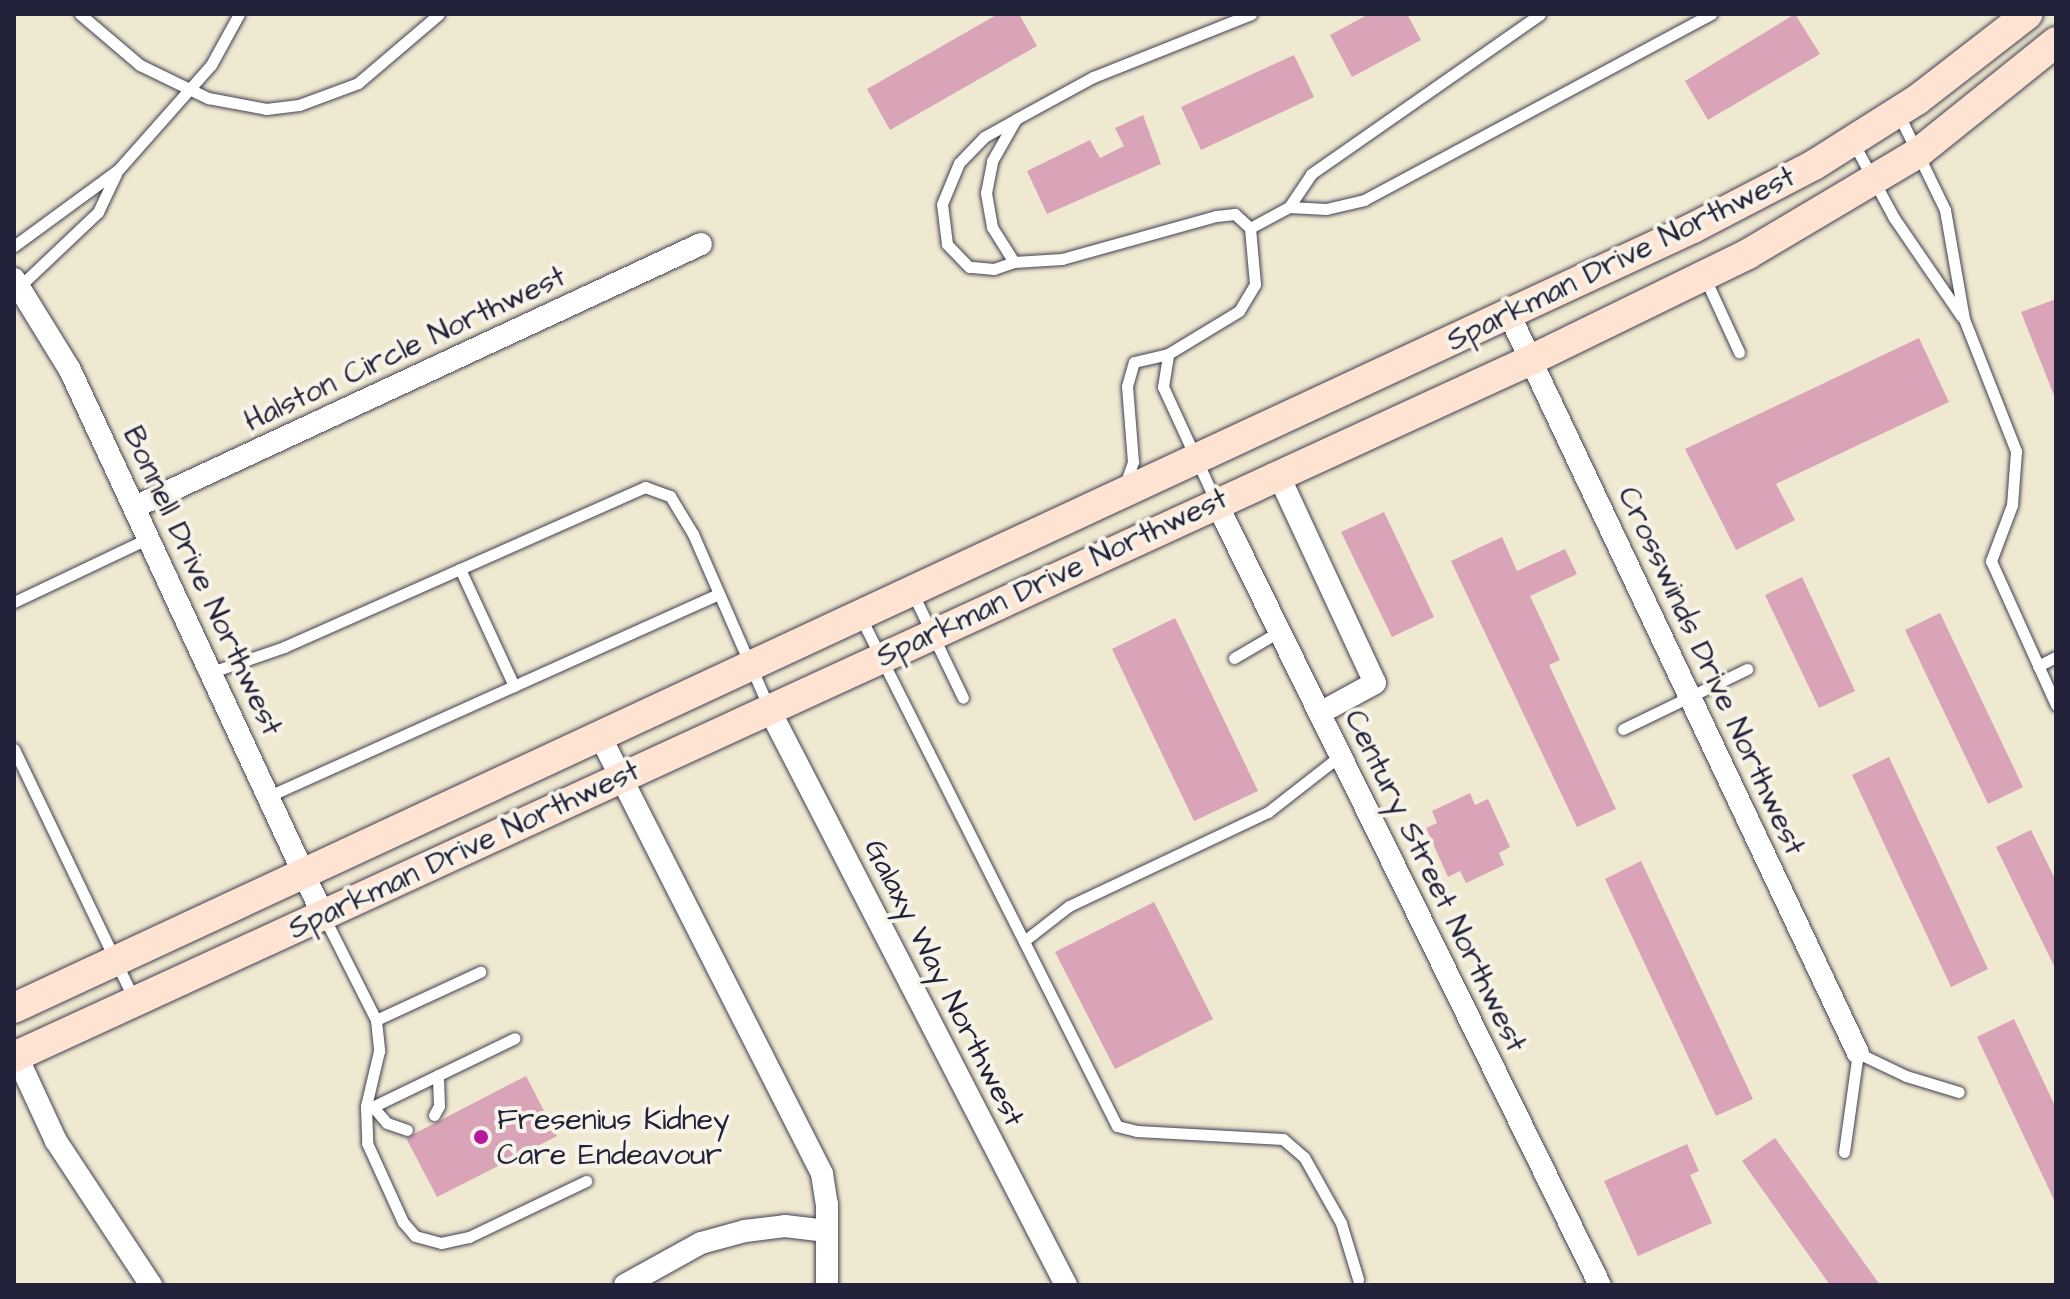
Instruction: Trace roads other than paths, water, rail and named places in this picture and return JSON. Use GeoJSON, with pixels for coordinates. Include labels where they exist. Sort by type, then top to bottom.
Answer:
{"type":"FeatureCollection","features":[{"type":"Feature","properties":{"kind":"main road","name":"Sparkman Drive Northwest"},"geometry":{"type":"LineString","coordinates":[[14,1008],[1693,228],[1852,141],[1897,112],[2028,14]]}},
{"type":"Feature","properties":{"kind":"main road","name":"Sparkman Drive Northwest"},"geometry":{"type":"LineString","coordinates":[[15,1055],[1531,360],[1703,275],[1918,153],[2056,42]]}},
{"type":"Feature","properties":{"kind":"street","name":"Halston Circle Northwest"},"geometry":{"type":"LineString","coordinates":[[135,507],[701,244]]}},
{"type":"Feature","properties":{"kind":"street","name":"Bonnell Drive Northwest"},"geometry":{"type":"LineString","coordinates":[[17,283],[70,370],[323,915]]}},
{"type":"Feature","properties":{"kind":"street","name":"Crosswinds Drive Northwest"},"geometry":{"type":"LineString","coordinates":[[1509,314],[1858,1053]]}},
{"type":"Feature","properties":{"kind":"street"},"geometry":{"type":"LineString","coordinates":[[1278,474],[1375,683],[1320,713]]}},
{"type":"Feature","properties":{"kind":"street","name":"Century Street Northwest"},"geometry":{"type":"LineString","coordinates":[[1216,502],[1600,1285]]}},
{"type":"Feature","properties":{"kind":"street","name":"Galaxy Way Northwest"},"geometry":{"type":"LineString","coordinates":[[769,709],[1066,1285]]}},
{"type":"Feature","properties":{"kind":"street"},"geometry":{"type":"LineString","coordinates":[[600,736],[822,1174],[827,1231],[827,1285]]}},
{"type":"Feature","properties":{"kind":"street"},"geometry":{"type":"LineString","coordinates":[[15,1055],[63,1153],[151,1285]]}},
{"type":"Feature","properties":{"kind":"street"},"geometry":{"type":"LineString","coordinates":[[625,1285],[701,1243],[745,1231],[785,1226],[827,1231]]}},
{"type":"Feature","properties":{"kind":"lane"},"geometry":{"type":"LineString","coordinates":[[80,14],[140,65],[190,90],[240,107],[299,105],[358,83],[439,14]]}},
{"type":"Feature","properties":{"kind":"lane"},"geometry":{"type":"LineString","coordinates":[[14,246],[118,170],[190,90],[229,38],[239,14]]}},
{"type":"Feature","properties":{"kind":"lane"},"geometry":{"type":"LineString","coordinates":[[1122,494],[1133,462],[1127,386],[1134,362],[1168,354],[1239,311],[1255,284],[1250,228],[1235,214],[1216,216],[1062,259],[1014,262],[994,269],[969,267],[947,244],[942,204],[959,163],[984,137],[1093,77],[1251,14]]}},
{"type":"Feature","properties":{"kind":"lane"},"geometry":{"type":"LineString","coordinates":[[1250,228],[1289,207],[1311,174],[1540,14]]}},
{"type":"Feature","properties":{"kind":"lane"},"geometry":{"type":"LineString","coordinates":[[1289,207],[1326,209],[1364,200],[1711,14]]}},
{"type":"Feature","properties":{"kind":"lane"},"geometry":{"type":"LineString","coordinates":[[1897,112],[1945,210],[1964,319],[2016,451],[2012,505],[1991,561],[2056,705]]}},
{"type":"Feature","properties":{"kind":"lane"},"geometry":{"type":"LineString","coordinates":[[1014,262],[992,227],[986,193],[992,161],[1016,119]]}},
{"type":"Feature","properties":{"kind":"lane"},"geometry":{"type":"LineString","coordinates":[[1852,141],[1872,178],[1964,319]]}},
{"type":"Feature","properties":{"kind":"lane"},"geometry":{"type":"LineString","coordinates":[[17,283],[98,212],[118,170]]}},
{"type":"Feature","properties":{"kind":"lane"},"geometry":{"type":"LineString","coordinates":[[1703,275],[1739,352]]}},
{"type":"Feature","properties":{"kind":"lane"},"geometry":{"type":"LineString","coordinates":[[1168,354],[1163,387],[1216,502]]}},
{"type":"Feature","properties":{"kind":"lane"},"geometry":{"type":"LineString","coordinates":[[212,672],[284,647],[645,487],[670,496],[693,534],[716,595],[769,709]]}},
{"type":"Feature","properties":{"kind":"lane"},"geometry":{"type":"LineString","coordinates":[[14,602],[149,538]]}},
{"type":"Feature","properties":{"kind":"lane"},"geometry":{"type":"LineString","coordinates":[[460,569],[514,686]]}},
{"type":"Feature","properties":{"kind":"lane"},"geometry":{"type":"LineString","coordinates":[[912,592],[963,698]]}},
{"type":"Feature","properties":{"kind":"lane"},"geometry":{"type":"LineString","coordinates":[[269,796],[716,595]]}},
{"type":"Feature","properties":{"kind":"lane"},"geometry":{"type":"LineString","coordinates":[[860,616],[1117,1126],[1137,1131],[1283,1139],[1304,1157],[1341,1223],[1358,1279]]}},
{"type":"Feature","properties":{"kind":"lane"},"geometry":{"type":"LineString","coordinates":[[1234,658],[1280,631]]}},
{"type":"Feature","properties":{"kind":"lane"},"geometry":{"type":"LineString","coordinates":[[2038,666],[2056,657]]}},
{"type":"Feature","properties":{"kind":"lane"},"geometry":{"type":"LineString","coordinates":[[1623,729],[1747,669]]}},
{"type":"Feature","properties":{"kind":"lane"},"geometry":{"type":"LineString","coordinates":[[14,749],[135,1002]]}},
{"type":"Feature","properties":{"kind":"lane"},"geometry":{"type":"LineString","coordinates":[[1024,941],[1069,906],[1268,812],[1341,755]]}},
{"type":"Feature","properties":{"kind":"lane"},"geometry":{"type":"LineString","coordinates":[[323,915],[376,1020],[379,1051],[369,1109],[367,1143],[378,1172],[415,1236],[441,1243],[469,1237],[586,1181]]}},
{"type":"Feature","properties":{"kind":"lane"},"geometry":{"type":"LineString","coordinates":[[376,1020],[480,972]]}},
{"type":"Feature","properties":{"kind":"lane"},"geometry":{"type":"LineString","coordinates":[[369,1109],[515,1038]]}},
{"type":"Feature","properties":{"kind":"lane"},"geometry":{"type":"LineString","coordinates":[[1844,1152],[1858,1053],[1906,1076],[1959,1092]]}},
{"type":"Feature","properties":{"kind":"lane"},"geometry":{"type":"LineString","coordinates":[[434,1115],[439,1106],[438,1075]]}},
{"type":"Feature","properties":{"kind":"lane"},"geometry":{"type":"LineString","coordinates":[[369,1109],[387,1123],[407,1130]]}},
{"type":"Feature","properties":{"kind":"place","name":"Fresenius Kidney Care Endeavour"},"geometry":{"type":"Point","coordinates":[481,1137]}}]}
